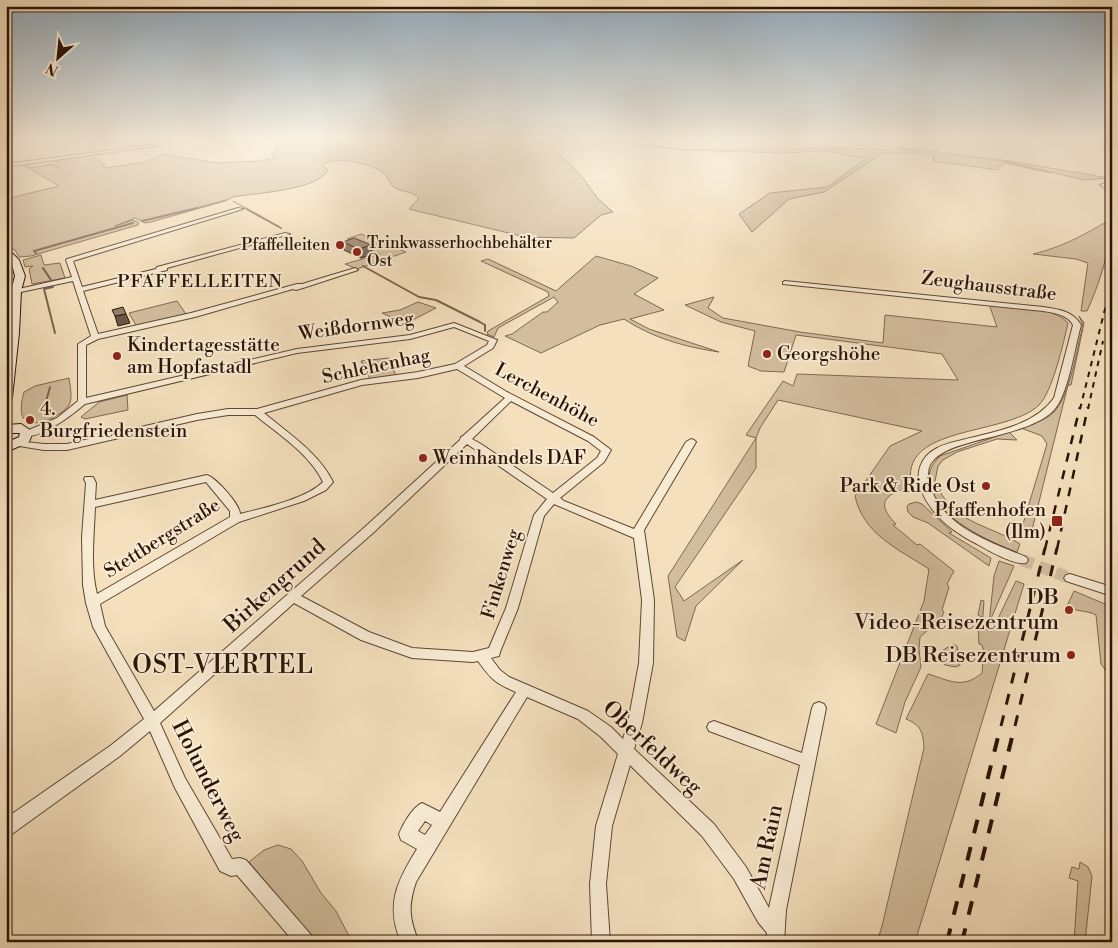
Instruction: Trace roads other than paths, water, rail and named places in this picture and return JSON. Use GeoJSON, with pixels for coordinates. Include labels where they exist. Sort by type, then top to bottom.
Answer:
{"type":"FeatureCollection","features":[{"type":"Feature","properties":{"kind":"street"},"geometry":{"type":"LineString","coordinates":[[1111,182],[1104,185],[1112,191]]}},
{"type":"Feature","properties":{"kind":"street"},"geometry":{"type":"LineString","coordinates":[[95,337],[69,260],[240,209]]}},
{"type":"Feature","properties":{"kind":"street"},"geometry":{"type":"LineString","coordinates":[[78,290],[178,266],[176,264],[287,234]]}},
{"type":"Feature","properties":{"kind":"street"},"geometry":{"type":"LineString","coordinates":[[6,250],[16,261],[14,277],[16,291],[14,333],[6,398]]}},
{"type":"Feature","properties":{"kind":"street"},"geometry":{"type":"LineString","coordinates":[[82,402],[84,383],[82,344],[95,337],[192,314],[288,288],[290,290],[355,270]]}},
{"type":"Feature","properties":{"kind":"street"},"geometry":{"type":"LineString","coordinates":[[16,291],[74,279]]}},
{"type":"Feature","properties":{"kind":"street","name":"Zeughausstraße"},"geometry":{"type":"LineString","coordinates":[[785,283],[1043,309],[1062,313],[1075,320],[1077,325],[1054,408],[1030,422],[942,449],[932,456],[923,469],[923,480],[929,497],[947,518],[979,541],[1022,560]]}},
{"type":"Feature","properties":{"kind":"street","name":"Weißdornweg"},"geometry":{"type":"LineString","coordinates":[[23,438],[60,420],[82,402],[297,352],[410,337],[454,325],[491,338]]}},
{"type":"Feature","properties":{"kind":"street","name":"Schlehenhag"},"geometry":{"type":"LineString","coordinates":[[23,438],[44,448],[67,447],[197,417],[228,412],[258,412],[361,383],[418,375],[458,366],[490,346],[493,342],[491,338]]}},
{"type":"Feature","properties":{"kind":"street","name":"Lerchenhöhe"},"geometry":{"type":"LineString","coordinates":[[458,366],[511,397],[591,439],[606,450],[602,460],[553,499]]}},
{"type":"Feature","properties":{"kind":"street","name":"Birkengrund"},"geometry":{"type":"LineString","coordinates":[[6,828],[115,751],[152,721],[383,517],[511,397]]}},
{"type":"Feature","properties":{"kind":"street"},"geometry":{"type":"LineString","coordinates":[[235,518],[283,505],[325,487],[328,482],[324,473],[307,455],[258,412]]}},
{"type":"Feature","properties":{"kind":"street"},"geometry":{"type":"LineString","coordinates":[[6,429],[25,429],[23,438],[6,448]]}},
{"type":"Feature","properties":{"kind":"street"},"geometry":{"type":"LineString","coordinates":[[464,440],[478,446],[553,499],[638,535]]}},
{"type":"Feature","properties":{"kind":"street"},"geometry":{"type":"LineString","coordinates":[[601,942],[598,884],[600,852],[609,806],[626,753],[641,694],[648,640],[648,600],[638,535],[642,524],[691,442]]}},
{"type":"Feature","properties":{"kind":"street","name":"Stettbergstraße"},"geometry":{"type":"LineString","coordinates":[[89,505],[206,478],[212,481],[235,510],[235,518],[92,603]]}},
{"type":"Feature","properties":{"kind":"street","name":"Stettbergstraße"},"geometry":{"type":"LineString","coordinates":[[89,479],[92,483],[89,505],[89,585],[98,627],[152,721]]}},
{"type":"Feature","properties":{"kind":"street","name":"Finkenweg"},"geometry":{"type":"LineString","coordinates":[[482,656],[494,652],[497,647],[521,578],[538,518],[545,506],[553,499]]}},
{"type":"Feature","properties":{"kind":"street"},"geometry":{"type":"LineString","coordinates":[[1070,578],[1112,592]]}},
{"type":"Feature","properties":{"kind":"street"},"geometry":{"type":"LineString","coordinates":[[292,597],[365,636],[394,648],[412,653],[463,657],[482,656]]}},
{"type":"Feature","properties":{"kind":"street","name":"Oberfeldweg"},"geometry":{"type":"LineString","coordinates":[[482,656],[495,674],[524,691],[583,714],[595,722],[708,830],[740,873],[775,935]]}},
{"type":"Feature","properties":{"kind":"street"},"geometry":{"type":"LineString","coordinates":[[410,942],[401,921],[401,903],[405,888],[428,846],[524,691]]}},
{"type":"Feature","properties":{"kind":"street","name":"Am Rain"},"geometry":{"type":"LineString","coordinates":[[775,935],[807,761],[819,708]]}},
{"type":"Feature","properties":{"kind":"street","name":"Holunderweg"},"geometry":{"type":"LineString","coordinates":[[152,721],[180,783],[226,865],[231,868],[240,866],[306,942]]}},
{"type":"Feature","properties":{"kind":"street"},"geometry":{"type":"LineString","coordinates":[[714,727],[807,761]]}},
{"type":"Feature","properties":{"kind":"street"},"geometry":{"type":"LineString","coordinates":[[428,846],[407,834],[422,811],[443,822]]}},
{"type":"Feature","properties":{"kind":"waterway"},"geometry":{"type":"LineString","coordinates":[[192,209],[226,200]]}},
{"type":"Feature","properties":{"kind":"waterway"},"geometry":{"type":"LineString","coordinates":[[233,201],[247,209]]}},
{"type":"Feature","properties":{"kind":"waterway"},"geometry":{"type":"LineString","coordinates":[[142,221],[197,208]]}},
{"type":"Feature","properties":{"kind":"waterway"},"geometry":{"type":"LineString","coordinates":[[245,208],[281,228]]}},
{"type":"Feature","properties":{"kind":"waterway"},"geometry":{"type":"LineString","coordinates":[[36,253],[34,251],[133,223]]}},
{"type":"Feature","properties":{"kind":"waterway"},"geometry":{"type":"LineString","coordinates":[[363,266],[419,297],[436,300],[480,322],[485,325],[485,331]]}},
{"type":"Feature","properties":{"kind":"waterway"},"geometry":{"type":"LineString","coordinates":[[43,268],[51,280]]}},
{"type":"Feature","properties":{"kind":"waterway"},"geometry":{"type":"LineString","coordinates":[[53,287],[44,289],[55,333]]}},
{"type":"Feature","properties":{"kind":"waterway"},"geometry":{"type":"LineString","coordinates":[[44,409],[50,387]]}},
{"type":"Feature","properties":{"kind":"tunnel"},"geometry":{"type":"LineString","coordinates":[[1022,560],[1070,578]]}},
{"type":"Feature","properties":{"kind":"railway"},"geometry":{"type":"LineString","coordinates":[[1080,409],[1112,281]]}},
{"type":"Feature","properties":{"kind":"railway"},"geometry":{"type":"LineString","coordinates":[[1088,409],[1103,341]]}},
{"type":"Feature","properties":{"kind":"railway"},"geometry":{"type":"LineString","coordinates":[[1045,549],[1080,407]]}},
{"type":"Feature","properties":{"kind":"railway"},"geometry":{"type":"LineString","coordinates":[[1057,549],[1088,407]]}},
{"type":"Feature","properties":{"kind":"railway"},"geometry":{"type":"LineString","coordinates":[[1001,726],[1045,548]]}},
{"type":"Feature","properties":{"kind":"railway"},"geometry":{"type":"LineString","coordinates":[[1015,726],[1057,548]]}},
{"type":"Feature","properties":{"kind":"railway"},"geometry":{"type":"LineString","coordinates":[[947,942],[1001,725]]}},
{"type":"Feature","properties":{"kind":"railway"},"geometry":{"type":"LineString","coordinates":[[962,942],[1015,725]]}},
{"type":"Feature","properties":{"kind":"place","name":"Pfaffelleiten"},"geometry":{"type":"Point","coordinates":[340,245]}},
{"type":"Feature","properties":{"kind":"place","name":"Trinkwasserhochbehälter Ost"},"geometry":{"type":"Point","coordinates":[357,252]}},
{"type":"Feature","properties":{"kind":"place","name":"Georgshöhe"},"geometry":{"type":"Point","coordinates":[767,354]}},
{"type":"Feature","properties":{"kind":"place","name":"Kindertagesstätte am Hopfastadl"},"geometry":{"type":"Point","coordinates":[117,356]}},
{"type":"Feature","properties":{"kind":"place","name":"4. Burgfriedenstein"},"geometry":{"type":"Point","coordinates":[30,420]}},
{"type":"Feature","properties":{"kind":"place","name":"Weinhandels DAF"},"geometry":{"type":"Point","coordinates":[423,458]}},
{"type":"Feature","properties":{"kind":"place","name":"Park & Ride Ost"},"geometry":{"type":"Point","coordinates":[986,486]}},
{"type":"Feature","properties":{"kind":"place","name":"Pfaffenhofen (Ilm)"},"geometry":{"type":"Point","coordinates":[1057,521]}},
{"type":"Feature","properties":{"kind":"place","name":"DB Video-Reisezentrum"},"geometry":{"type":"Point","coordinates":[1069,610]}},
{"type":"Feature","properties":{"kind":"place","name":"DB Reisezentrum"},"geometry":{"type":"Point","coordinates":[1071,655]}},
{"type":"Feature","properties":{"kind":"district","name":"PFAFFELLEITEN"},"geometry":{"type":"Point","coordinates":[200,281]}},
{"type":"Feature","properties":{"kind":"district","name":"OST-VIERTEL"},"geometry":{"type":"Point","coordinates":[223,665]}}]}
